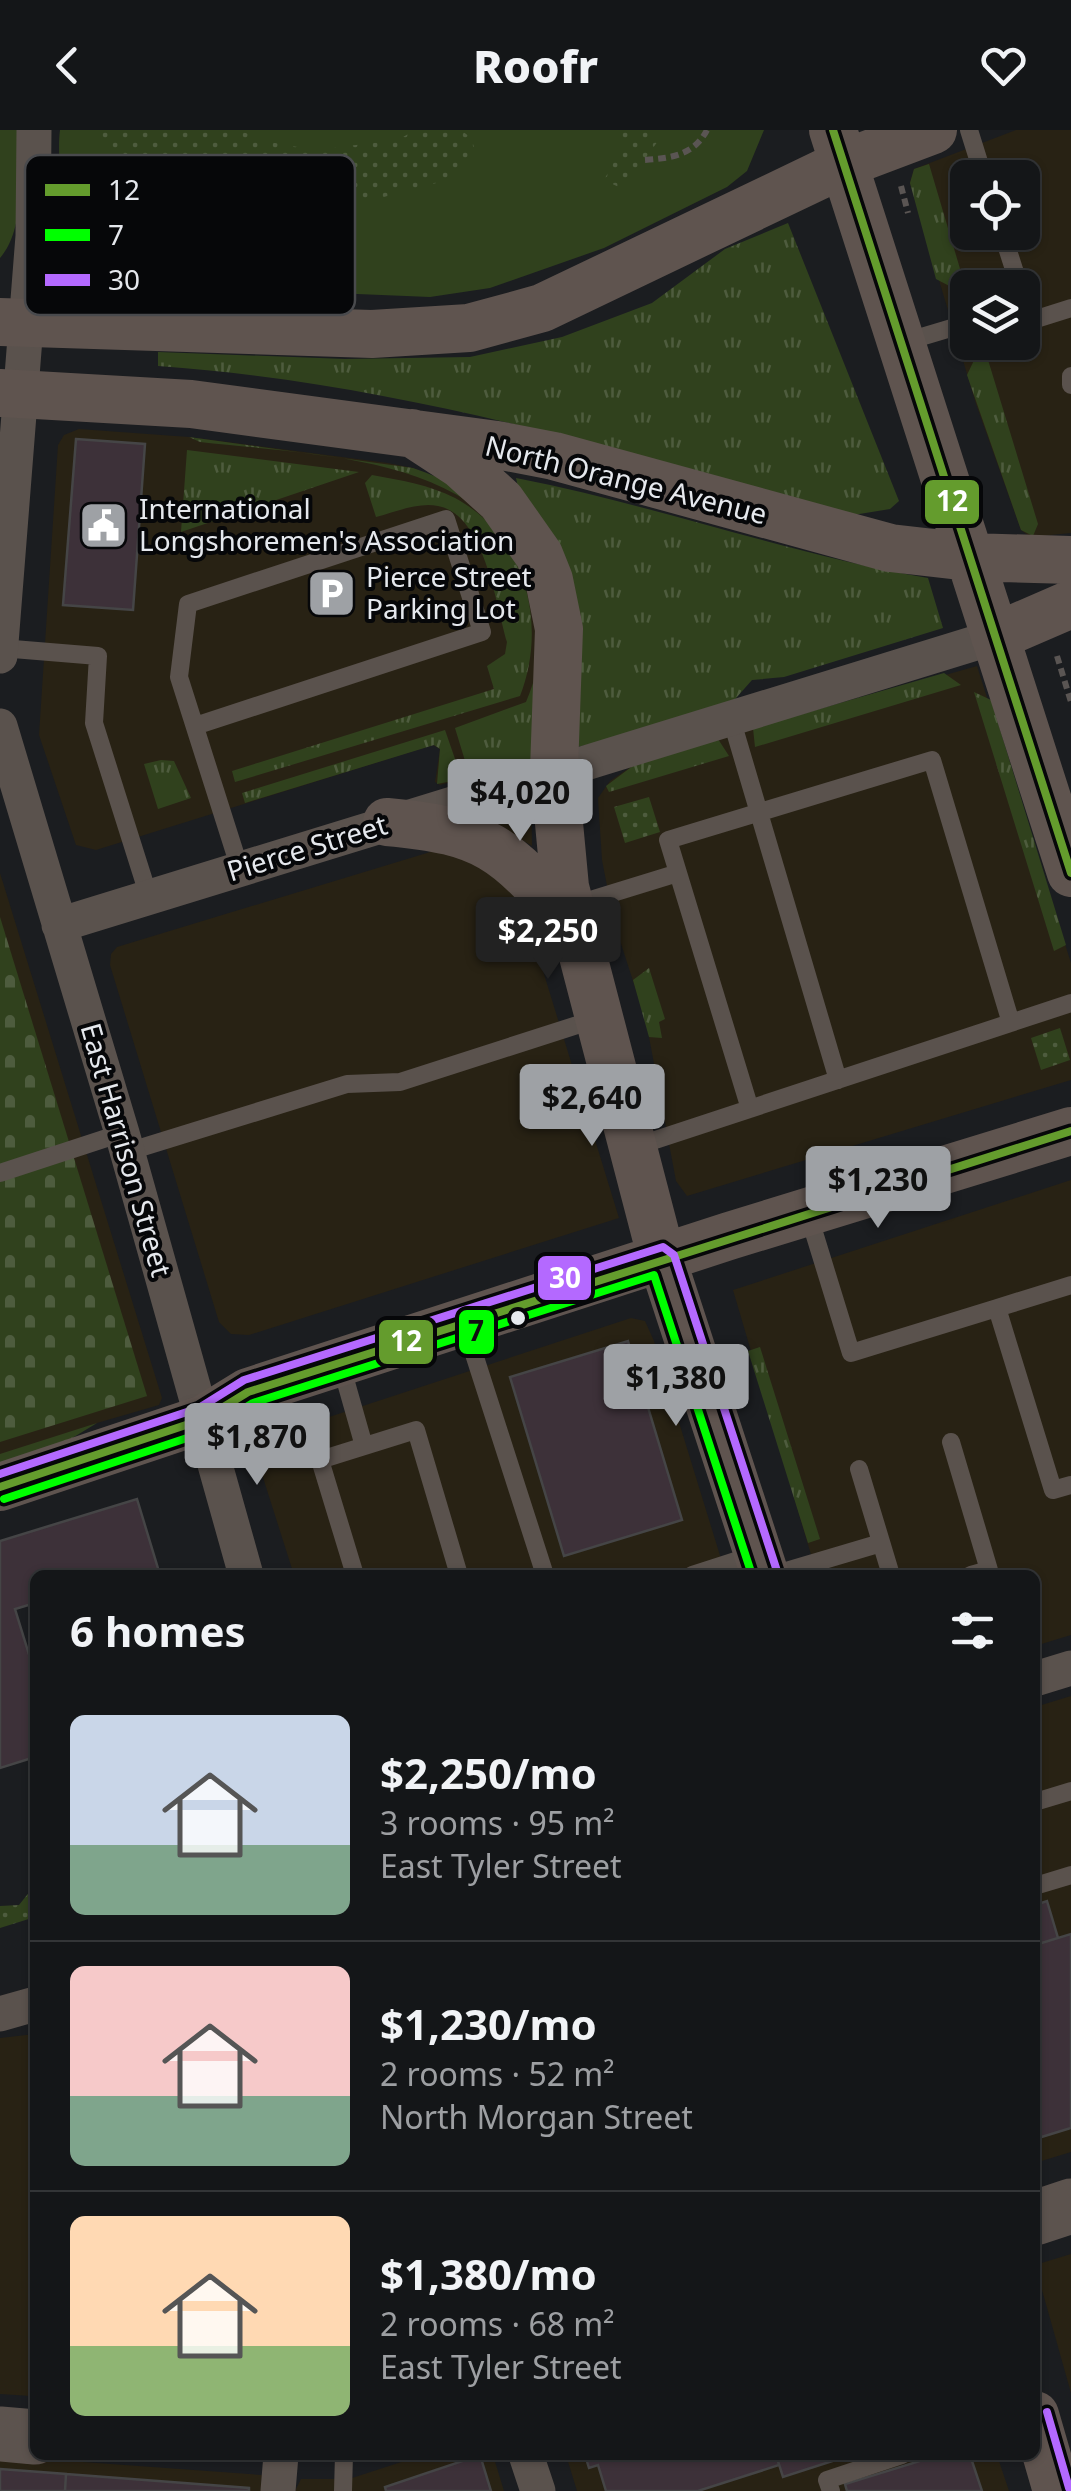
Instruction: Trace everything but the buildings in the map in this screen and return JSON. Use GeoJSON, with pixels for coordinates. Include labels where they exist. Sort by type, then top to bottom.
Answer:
{"type":"FeatureCollection","features":[{"type":"Feature","properties":{"kind":"main road"},"geometry":{"type":"LineString","coordinates":[[13,323],[372,334],[469,328],[542,308],[838,147],[933,130]]}},
{"type":"Feature","properties":{"kind":"main road"},"geometry":{"type":"LineString","coordinates":[[838,147],[1071,873]]}},
{"type":"Feature","properties":{"kind":"main road","name":"North Orange Avenue"},"geometry":{"type":"LineString","coordinates":[[10,393],[191,404],[412,433],[554,456],[890,548],[969,557],[1071,560]]}},
{"type":"Feature","properties":{"kind":"main road"},"geometry":{"type":"LineString","coordinates":[[412,433],[482,482],[539,555],[550,580],[559,629],[554,770],[560,854],[572,917],[662,1259],[765,1568]]}},
{"type":"Feature","properties":{"kind":"main road"},"geometry":{"type":"LineString","coordinates":[[995,637],[1071,604]]}},
{"type":"Feature","properties":{"kind":"main road"},"geometry":{"type":"LineString","coordinates":[[387,822],[439,826],[498,847],[572,917]]}},
{"type":"Feature","properties":{"kind":"main road"},"geometry":{"type":"LineString","coordinates":[[0,1487],[204,1419],[248,1392],[1071,1131]]}},
{"type":"Feature","properties":{"kind":"main road"},"geometry":{"type":"LineString","coordinates":[[1040,2216],[1071,2206]]}},
{"type":"Feature","properties":{"kind":"main road"},"geometry":{"type":"LineString","coordinates":[[0,2434],[30,2437]]}},
{"type":"Feature","properties":{"kind":"main road"},"geometry":{"type":"LineString","coordinates":[[1040,2438],[1051,2487]]}},
{"type":"Feature","properties":{"kind":"street"},"geometry":{"type":"LineString","coordinates":[[31,155],[34,130]]}},
{"type":"Feature","properties":{"kind":"street"},"geometry":{"type":"LineString","coordinates":[[0,656],[13,323],[25,213]]}},
{"type":"Feature","properties":{"kind":"street","name":"Pierce Street"},"geometry":{"type":"LineString","coordinates":[[60,925],[995,637]]}},
{"type":"Feature","properties":{"kind":"street","name":"East Harrison Street"},"geometry":{"type":"LineString","coordinates":[[0,726],[125,1143],[245,1570]]}},
{"type":"Feature","properties":{"kind":"street"},"geometry":{"type":"LineString","coordinates":[[1040,1677],[1071,1668]]}},
{"type":"Feature","properties":{"kind":"street"},"geometry":{"type":"LineString","coordinates":[[0,2014],[30,2005]]}},
{"type":"Feature","properties":{"kind":"street"},"geometry":{"type":"LineString","coordinates":[[278,2491],[280,2460]]}},
{"type":"Feature","properties":{"kind":"street"},"geometry":{"type":"LineString","coordinates":[[528,2460],[538,2491]]}},
{"type":"Feature","properties":{"kind":"lane"},"geometry":{"type":"LineString","coordinates":[[969,130],[978,160]]}},
{"type":"Feature","properties":{"kind":"lane"},"geometry":{"type":"LineString","coordinates":[[1040,318],[1071,308]]}},
{"type":"Feature","properties":{"kind":"lane"},"geometry":{"type":"LineString","coordinates":[[900,343],[950,328]]}},
{"type":"Feature","properties":{"kind":"lane"},"geometry":{"type":"LineString","coordinates":[[1071,376],[1071,385]]}},
{"type":"Feature","properties":{"kind":"lane"},"geometry":{"type":"LineString","coordinates":[[195,726],[482,632],[446,518],[188,604],[179,677],[240,869]]}},
{"type":"Feature","properties":{"kind":"lane"},"geometry":{"type":"LineString","coordinates":[[1,648],[98,656],[94,723],[149,897]]}},
{"type":"Feature","properties":{"kind":"lane"},"geometry":{"type":"LineString","coordinates":[[731,718],[838,1080]]}},
{"type":"Feature","properties":{"kind":"lane"},"geometry":{"type":"LineString","coordinates":[[750,1109],[668,840],[932,760],[1011,1023]]}},
{"type":"Feature","properties":{"kind":"lane"},"geometry":{"type":"LineString","coordinates":[[572,917],[678,873]]}},
{"type":"Feature","properties":{"kind":"lane"},"geometry":{"type":"LineString","coordinates":[[632,1147],[1071,1003]]}},
{"type":"Feature","properties":{"kind":"lane"},"geometry":{"type":"LineString","coordinates":[[0,1172],[347,1084],[400,1082],[596,1018]]}},
{"type":"Feature","properties":{"kind":"lane"},"geometry":{"type":"LineString","coordinates":[[808,1212],[851,1353],[1071,1286]]}},
{"type":"Feature","properties":{"kind":"lane"},"geometry":{"type":"LineString","coordinates":[[997,1308],[1053,1490],[1071,1485]]}},
{"type":"Feature","properties":{"kind":"lane"},"geometry":{"type":"LineString","coordinates":[[464,1322],[543,1570]]}},
{"type":"Feature","properties":{"kind":"lane"},"geometry":{"type":"LineString","coordinates":[[340,1362],[364,1446]]}},
{"type":"Feature","properties":{"kind":"lane"},"geometry":{"type":"LineString","coordinates":[[353,1570],[320,1460],[416,1430],[458,1570]]}},
{"type":"Feature","properties":{"kind":"lane"},"geometry":{"type":"LineString","coordinates":[[951,1442],[989,1570]]}},
{"type":"Feature","properties":{"kind":"lane"},"geometry":{"type":"LineString","coordinates":[[859,1469],[889,1570]]}},
{"type":"Feature","properties":{"kind":"lane"},"geometry":{"type":"LineString","coordinates":[[765,1568],[881,1543]]}},
{"type":"Feature","properties":{"kind":"lane"},"geometry":{"type":"LineString","coordinates":[[1040,1800],[1071,1790]]}},
{"type":"Feature","properties":{"kind":"lane"},"geometry":{"type":"LineString","coordinates":[[1040,1884],[1071,1874]]}},
{"type":"Feature","properties":{"kind":"lane"},"geometry":{"type":"LineString","coordinates":[[343,2491],[344,2460]]}},
{"type":"Feature","properties":{"kind":"lane"},"geometry":{"type":"LineString","coordinates":[[831,2491],[828,2480],[887,2460]]}},
{"type":"Feature","properties":{"kind":"path"},"geometry":{"type":"LineString","coordinates":[[645,160],[681,155],[695,148],[707,130]]}},
{"type":"Feature","properties":{"kind":"shaded area"},"geometry":{"type":"Polygon","coordinates":[[[1016,130],[1071,130],[1071,533],[1030,537],[1021,530],[963,360],[1040,360],[1040,270],[950,270],[950,317],[910,183],[914,169],[1016,130]]]}},
{"type":"Feature","properties":{"kind":"shaded area"},"geometry":{"type":"Polygon","coordinates":[[[79,429],[189,437],[388,463],[413,468],[472,494],[545,596],[532,760],[440,785],[435,782],[440,749],[433,745],[96,850],[76,845],[39,735],[58,445],[64,435],[79,429]]]}},
{"type":"Feature","properties":{"kind":"shaded area"},"geometry":{"type":"Polygon","coordinates":[[[977,666],[1071,963],[1071,1080],[687,1196],[676,1181],[646,1021],[614,922],[602,860],[598,798],[610,781],[638,762],[977,666]]]}},
{"type":"Feature","properties":{"kind":"shaded area"},"geometry":{"type":"Polygon","coordinates":[[[531,792],[532,846],[474,811],[531,792]]]}},
{"type":"Feature","properties":{"kind":"shaded area"},"geometry":{"type":"Polygon","coordinates":[[[450,846],[516,883],[619,1218],[249,1335],[231,1334],[219,1322],[110,965],[111,954],[117,947],[450,846]]]}},
{"type":"Feature","properties":{"kind":"shaded area"},"geometry":{"type":"Polygon","coordinates":[[[0,873],[162,1398],[159,1405],[97,1423],[0,1467],[0,873]]]}},
{"type":"Feature","properties":{"kind":"shaded area"},"geometry":{"type":"Polygon","coordinates":[[[1071,1180],[1071,1635],[1040,1644],[1040,1570],[816,1570],[733,1290],[1071,1180]]]}},
{"type":"Feature","properties":{"kind":"shaded area"},"geometry":{"type":"Polygon","coordinates":[[[631,1318],[645,1321],[724,1570],[292,1570],[259,1465],[265,1438],[631,1318]]]}},
{"type":"Feature","properties":{"kind":"shaded area"},"geometry":{"type":"Polygon","coordinates":[[[1071,1696],[1071,2152],[1040,2161],[1040,1705],[1071,1696]]]}},
{"type":"Feature","properties":{"kind":"shaded area"},"geometry":{"type":"Polygon","coordinates":[[[30,2035],[30,2396],[0,2394],[0,2038],[30,2035]]]}},
{"type":"Feature","properties":{"kind":"shaded area"},"geometry":{"type":"Polygon","coordinates":[[[1071,2254],[1071,2393],[1040,2283],[1040,2263],[1071,2254]]]}},
{"type":"Feature","properties":{"kind":"shaded area"},"geometry":{"type":"Polygon","coordinates":[[[0,2456],[262,2475],[261,2491],[0,2491],[0,2456]]]}},
{"type":"Feature","properties":{"kind":"shaded area"},"geometry":{"type":"Polygon","coordinates":[[[408,2460],[495,2460],[504,2491],[295,2491],[301,2479],[349,2479],[408,2460]]]}},
{"type":"Feature","properties":{"kind":"shaded area"},"geometry":{"type":"Polygon","coordinates":[[[568,2460],[999,2460],[1009,2491],[577,2491],[568,2460]]]}},
{"type":"Feature","properties":{"kind":"green space"},"geometry":{"type":"Polygon","coordinates":[[[0,130],[19,130],[20,180],[14,231],[0,258],[0,130]]]}},
{"type":"Feature","properties":{"kind":"green space"},"geometry":{"type":"Polygon","coordinates":[[[60,130],[764,130],[747,171],[727,187],[604,248],[490,288],[430,297],[355,294],[355,155],[59,155],[60,130]]]}},
{"type":"Feature","properties":{"kind":"green space"},"geometry":{"type":"Polygon","coordinates":[[[94,130],[239,130],[264,141],[314,150],[398,140],[415,130],[461,130],[471,138],[478,159],[455,178],[355,202],[355,155],[127,155],[98,143],[94,130]]]}},
{"type":"Feature","properties":{"kind":"green space"},"geometry":{"type":"Polygon","coordinates":[[[615,130],[659,130],[658,141],[623,189],[604,180],[620,151],[615,130]]]}},
{"type":"Feature","properties":{"kind":"green space"},"geometry":{"type":"Polygon","coordinates":[[[929,164],[950,235],[950,250],[954,250],[960,270],[950,270],[950,286],[936,279],[910,183],[914,169],[929,164]]]}},
{"type":"Feature","properties":{"kind":"green space"},"geometry":{"type":"Polygon","coordinates":[[[788,223],[899,501],[890,509],[853,515],[595,444],[335,387],[158,366],[158,352],[345,359],[470,357],[562,337],[652,303],[725,249],[788,223]]]}},
{"type":"Feature","properties":{"kind":"green space"},"geometry":{"type":"Polygon","coordinates":[[[974,360],[988,360],[1038,524],[1033,536],[1021,530],[967,375],[974,360]]]}},
{"type":"Feature","properties":{"kind":"green space"},"geometry":{"type":"Polygon","coordinates":[[[189,437],[288,451],[200,442],[189,437]]]}},
{"type":"Feature","properties":{"kind":"green space"},"geometry":{"type":"Polygon","coordinates":[[[187,450],[359,472],[181,532],[187,450]]]}},
{"type":"Feature","properties":{"kind":"green space"},"geometry":{"type":"Polygon","coordinates":[[[341,458],[413,468],[451,484],[482,503],[507,526],[525,552],[544,615],[546,652],[539,736],[532,760],[470,777],[455,728],[526,702],[537,670],[541,639],[539,607],[530,575],[506,535],[473,505],[433,483],[341,458]]]}},
{"type":"Feature","properties":{"kind":"green space"},"geometry":{"type":"Polygon","coordinates":[[[372,475],[425,486],[455,498],[499,535],[525,585],[530,612],[532,640],[520,696],[235,782],[232,771],[494,689],[487,666],[505,654],[507,642],[486,563],[467,525],[454,513],[430,505],[376,517],[365,483],[372,475]]]}},
{"type":"Feature","properties":{"kind":"green space"},"geometry":{"type":"Polygon","coordinates":[[[516,478],[928,578],[943,628],[784,677],[752,680],[721,715],[577,747],[516,478]]]}},
{"type":"Feature","properties":{"kind":"green space"},"geometry":{"type":"Polygon","coordinates":[[[944,673],[961,685],[755,747],[753,728],[944,673]]]}},
{"type":"Feature","properties":{"kind":"green space"},"geometry":{"type":"Polygon","coordinates":[[[974,692],[991,700],[1066,945],[1054,951],[974,692]]]}},
{"type":"Feature","properties":{"kind":"green space"},"geometry":{"type":"Polygon","coordinates":[[[445,730],[462,779],[437,784],[440,749],[434,745],[245,803],[242,793],[445,730]]]}},
{"type":"Feature","properties":{"kind":"green space"},"geometry":{"type":"Polygon","coordinates":[[[718,739],[729,756],[609,792],[606,786],[638,762],[718,739]]]}},
{"type":"Feature","properties":{"kind":"green space"},"geometry":{"type":"Polygon","coordinates":[[[174,761],[191,798],[158,809],[144,764],[174,761]]]}},
{"type":"Feature","properties":{"kind":"green space"},"geometry":{"type":"Polygon","coordinates":[[[649,797],[660,832],[625,843],[614,807],[649,797]]]}},
{"type":"Feature","properties":{"kind":"green space"},"geometry":{"type":"Polygon","coordinates":[[[0,917],[147,1396],[0,1442],[0,917]]]}},
{"type":"Feature","properties":{"kind":"green space"},"geometry":{"type":"Polygon","coordinates":[[[649,968],[665,1019],[659,1022],[662,1038],[649,1037],[633,980],[649,968]]]}},
{"type":"Feature","properties":{"kind":"green space"},"geometry":{"type":"Polygon","coordinates":[[[1060,1028],[1070,1060],[1041,1070],[1031,1038],[1060,1028]]]}},
{"type":"Feature","properties":{"kind":"green space"},"geometry":{"type":"Polygon","coordinates":[[[760,1347],[820,1539],[808,1543],[748,1351],[760,1347]]]}},
{"type":"Feature","properties":{"kind":"green space"},"geometry":{"type":"Polygon","coordinates":[[[97,1423],[59,1446],[0,1467],[0,1454],[97,1423]]]}},
{"type":"Feature","properties":{"kind":"green space"},"geometry":{"type":"Polygon","coordinates":[[[30,1891],[30,1919],[0,1928],[0,1906],[19,1905],[30,1891]]]}},
{"type":"Feature","properties":{"kind":"transit line","name":"12"},"geometry":{"type":"LineString","coordinates":[[833,130],[1071,873]]}},
{"type":"Feature","properties":{"kind":"transit line","name":"12"},"geometry":{"type":"LineString","coordinates":[[0,1487],[204,1419],[248,1392],[1071,1131]]}},
{"type":"Feature","properties":{"kind":"transit line","name":"30"},"geometry":{"type":"LineString","coordinates":[[0,1474],[199,1408],[244,1380],[663,1247],[674,1255],[777,1570]]}},
{"type":"Feature","properties":{"kind":"transit line","name":"7"},"geometry":{"type":"LineString","coordinates":[[4,1499],[208,1431],[253,1403],[654,1275],[750,1570]]}},
{"type":"Feature","properties":{"kind":"transit line","name":"30"},"geometry":{"type":"LineString","coordinates":[[1047,2412],[1069,2488]]}},
{"type":"Feature","properties":{"kind":"place","name":"International Longshoremen's Association"},"geometry":{"type":"Point","coordinates":[104,525]}},
{"type":"Feature","properties":{"kind":"place","name":"Pierce Street Parking Lot"},"geometry":{"type":"Point","coordinates":[331,593]}}]}
